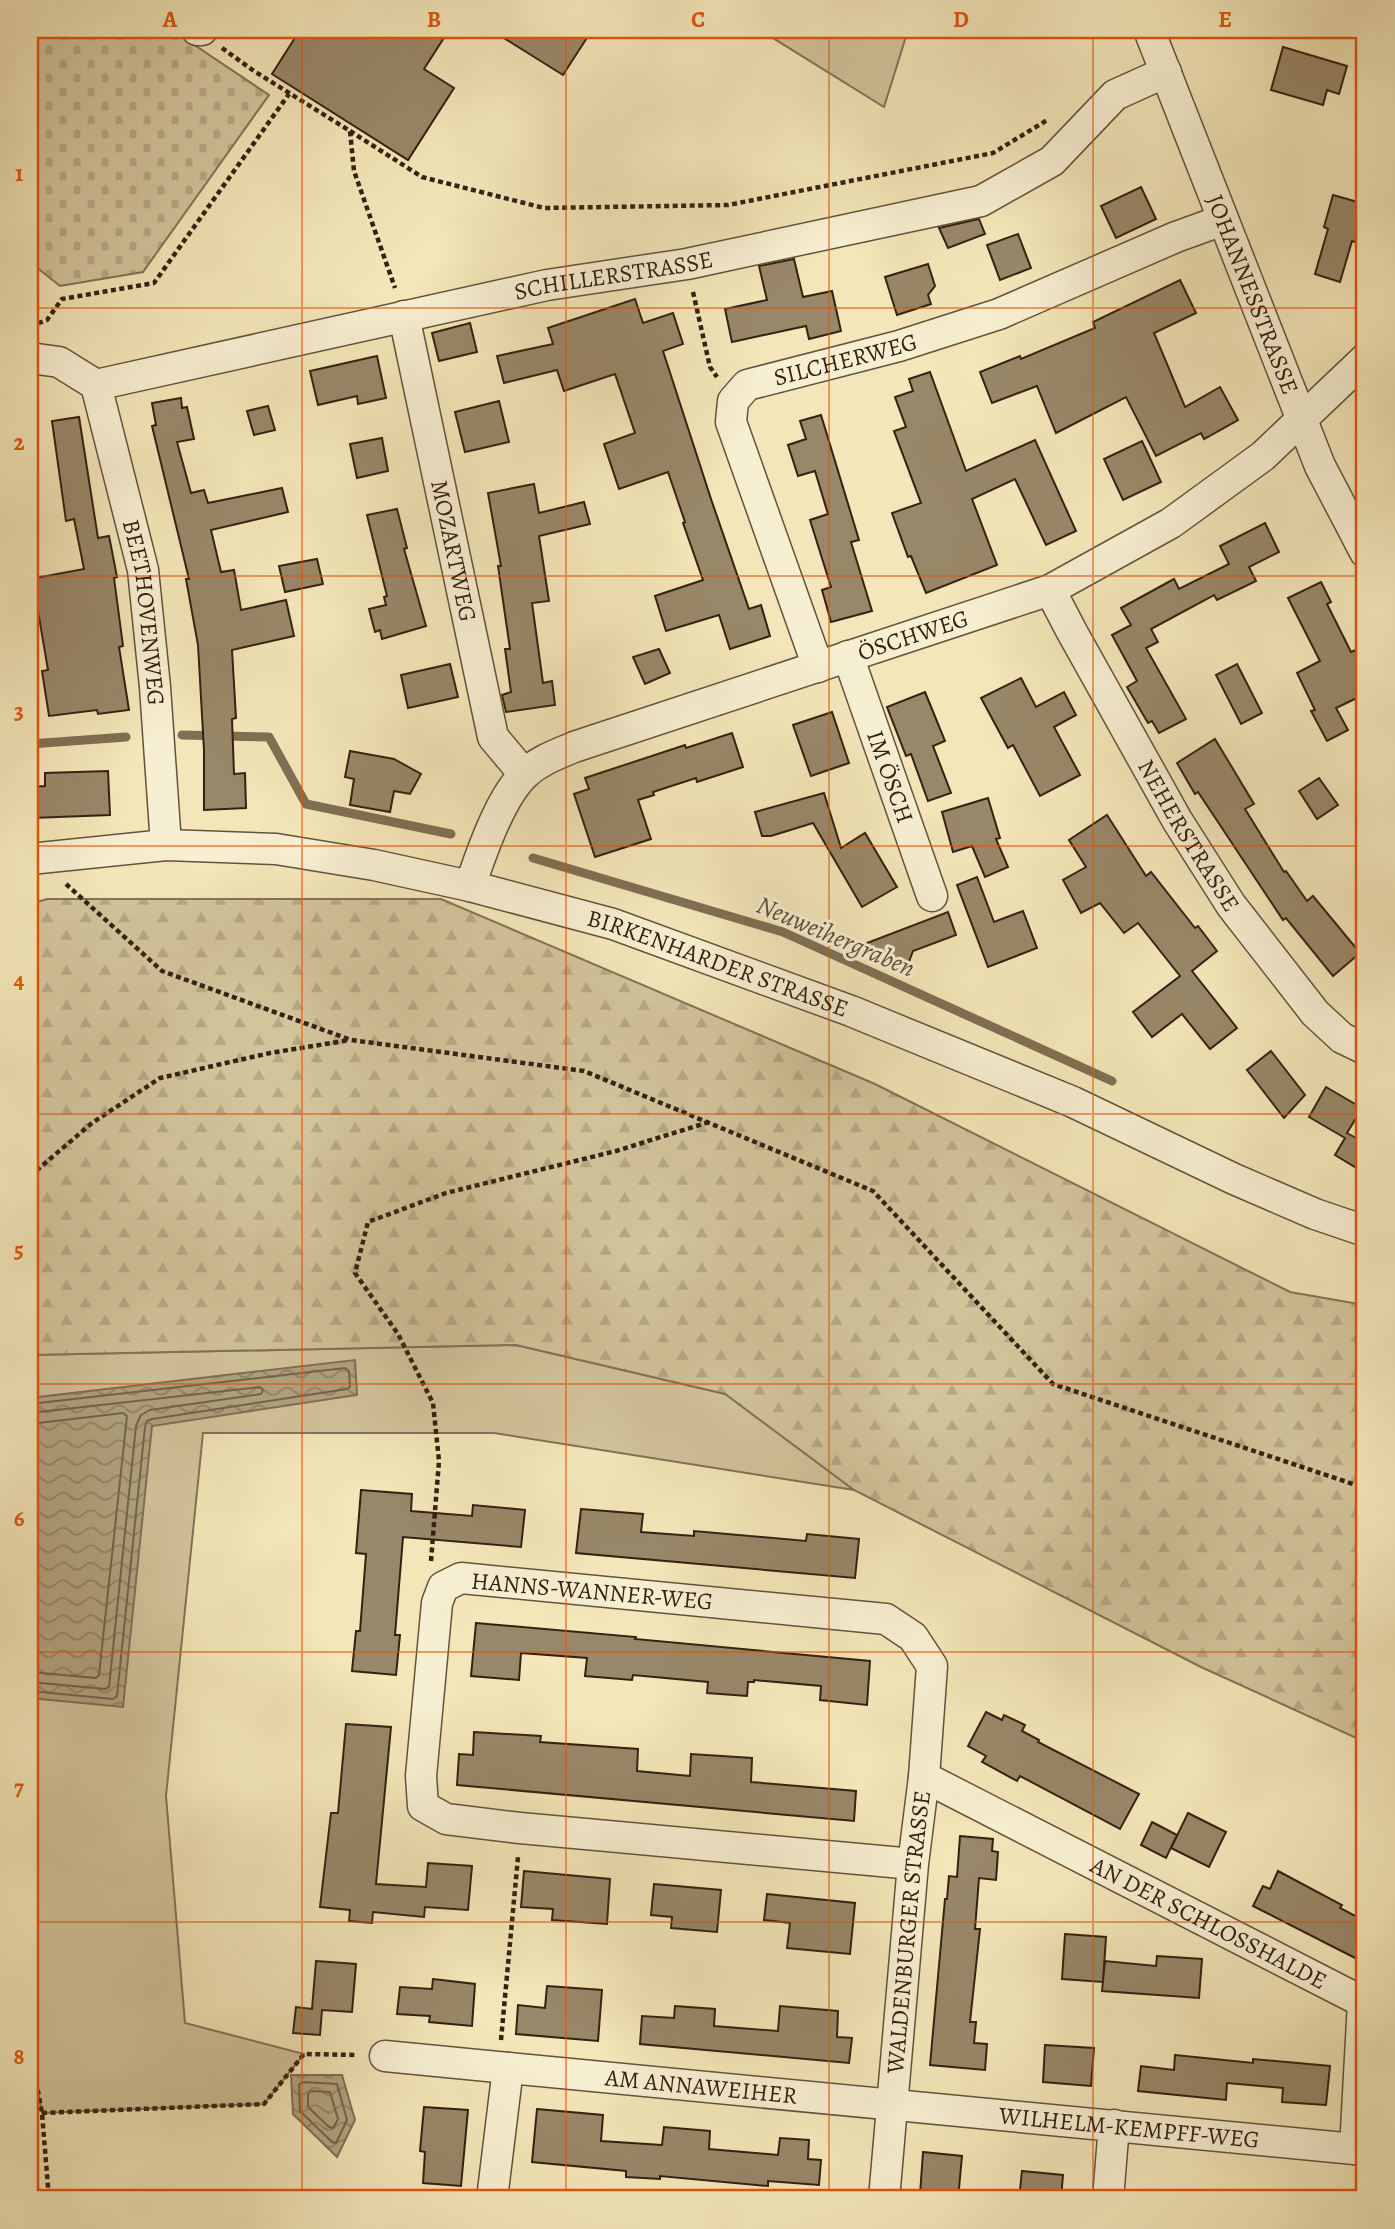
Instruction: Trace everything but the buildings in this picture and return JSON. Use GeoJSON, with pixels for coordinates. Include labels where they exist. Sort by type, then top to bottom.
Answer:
{"type":"FeatureCollection","features":[{"type":"Feature","properties":{"kind":"street","name":"JOHANNESSTRASSE"},"geometry":{"type":"LineString","coordinates":[[1149,30],[1301,421],[1320,466],[1365,552]]}},
{"type":"Feature","properties":{"kind":"street","name":"SCHILLERSTRASSE"},"geometry":{"type":"LineString","coordinates":[[96,385],[547,285],[687,264],[981,201],[1052,161],[1115,94],[1166,72]]}},
{"type":"Feature","properties":{"kind":"street","name":"SILCHERWEG"},"geometry":{"type":"LineString","coordinates":[[733,401],[747,386],[899,346],[999,314],[1176,237],[1223,220]]}},
{"type":"Feature","properties":{"kind":"street","name":"MOZARTWEG"},"geometry":{"type":"LineString","coordinates":[[404,316],[492,737],[524,774]]}},
{"type":"Feature","properties":{"kind":"street"},"geometry":{"type":"LineString","coordinates":[[30,358],[59,362],[96,385]]}},
{"type":"Feature","properties":{"kind":"street","name":"ÖSCHWEG"},"geometry":{"type":"LineString","coordinates":[[470,886],[487,840],[507,800],[524,774],[541,762],[575,747],[1050,590],[1171,523],[1263,456],[1365,359]]}},
{"type":"Feature","properties":{"kind":"street","name":"BEETHOVENWEG"},"geometry":{"type":"LineString","coordinates":[[96,385],[143,570],[155,687],[166,845]]}},
{"type":"Feature","properties":{"kind":"street"},"geometry":{"type":"LineString","coordinates":[[733,401],[732,422],[818,667]]}},
{"type":"Feature","properties":{"kind":"street","name":"NEHERSTRASSE"},"geometry":{"type":"LineString","coordinates":[[1050,590],[1177,820],[1231,905],[1315,1013],[1342,1038],[1365,1049]]}},
{"type":"Feature","properties":{"kind":"street","name":"IM ÖSCH"},"geometry":{"type":"LineString","coordinates":[[848,656],[932,896]]}},
{"type":"Feature","properties":{"kind":"street","name":"BIRKENHARDER STRASSE"},"geometry":{"type":"LineString","coordinates":[[34,858],[166,845],[276,849],[374,865],[470,886],[613,924],[851,1011],[1073,1102],[1303,1209],[1365,1231]]}},
{"type":"Feature","properties":{"kind":"street","name":"HANNS-WANNER-WEG"},"geometry":{"type":"LineString","coordinates":[[913,1864],[446,1819],[423,1806],[421,1776],[438,1603],[443,1587],[461,1578],[887,1619],[914,1637],[932,1666]]}},
{"type":"Feature","properties":{"kind":"street","name":"WALDENBURGER STRASSE"},"geometry":{"type":"LineString","coordinates":[[884,2199],[932,1666]]}},
{"type":"Feature","properties":{"kind":"street","name":"AN DER SCHLOSSHALDE"},"geometry":{"type":"LineString","coordinates":[[924,1777],[1363,2002],[1360,2150]]}},
{"type":"Feature","properties":{"kind":"street","name":"AM ANNAWEIHER"},"geometry":{"type":"LineString","coordinates":[[385,2056],[892,2104]]}},
{"type":"Feature","properties":{"kind":"street"},"geometry":{"type":"LineString","coordinates":[[492,2199],[503,2068]]}},
{"type":"Feature","properties":{"kind":"street","name":"WILHELM-KEMPFF-WEG"},"geometry":{"type":"LineString","coordinates":[[892,2104],[1360,2150]]}},
{"type":"Feature","properties":{"kind":"street"},"geometry":{"type":"LineString","coordinates":[[1108,2199],[1114,2125]]}},
{"type":"Feature","properties":{"kind":"path"},"geometry":{"type":"LineString","coordinates":[[200,30],[289,94],[422,177],[544,208],[728,205],[993,153],[1052,117]]}},
{"type":"Feature","properties":{"kind":"path"},"geometry":{"type":"LineString","coordinates":[[30,326],[47,320],[62,299],[154,284],[289,94]]}},
{"type":"Feature","properties":{"kind":"path"},"geometry":{"type":"LineString","coordinates":[[350,131],[354,171],[404,316]]}},
{"type":"Feature","properties":{"kind":"path"},"geometry":{"type":"LineString","coordinates":[[687,264],[710,367],[733,401]]}},
{"type":"Feature","properties":{"kind":"path"},"geometry":{"type":"LineString","coordinates":[[34,858],[162,971],[351,1040],[584,1071],[873,1191],[1053,1384],[1365,1488]]}},
{"type":"Feature","properties":{"kind":"path"},"geometry":{"type":"LineString","coordinates":[[30,1176],[92,1124],[160,1078],[351,1040]]}},
{"type":"Feature","properties":{"kind":"path"},"geometry":{"type":"LineString","coordinates":[[443,1587],[431,1564],[439,1461],[433,1403],[398,1334],[355,1273],[368,1222],[446,1193],[615,1151],[710,1122]]}},
{"type":"Feature","properties":{"kind":"path"},"geometry":{"type":"LineString","coordinates":[[503,2068],[520,1828]]}},
{"type":"Feature","properties":{"kind":"path"},"geometry":{"type":"LineString","coordinates":[[30,2048],[42,2113],[48,2199]]}},
{"type":"Feature","properties":{"kind":"path"},"geometry":{"type":"LineString","coordinates":[[42,2113],[264,2104],[304,2054],[385,2056]]}},
{"type":"Feature","properties":{"kind":"green space"},"geometry":{"type":"Polygon","coordinates":[[[30,30],[172,30],[269,95],[143,272],[60,286],[30,262],[30,30]]]}},
{"type":"Feature","properties":{"kind":"green space"},"geometry":{"type":"Polygon","coordinates":[[[760,30],[908,30],[884,107],[760,30]]]}},
{"type":"Feature","properties":{"kind":"green space"},"geometry":{"type":"Polygon","coordinates":[[[47,899],[441,899],[875,1084],[1290,1292],[1365,1305],[1365,1742],[1201,1667],[854,1490],[725,1394],[516,1345],[30,1355],[30,904],[47,899]]]}},
{"type":"Feature","properties":{"kind":"green space"},"geometry":{"type":"Polygon","coordinates":[[[516,1345],[726,1394],[854,1490],[494,1433],[203,1433],[166,1796],[185,2023],[304,2054],[264,2104],[42,2113],[30,2048],[30,1355],[516,1345]]]}},
{"type":"Feature","properties":{"kind":"water"},"geometry":{"type":"Polygon","coordinates":[[[355,1360],[357,1395],[152,1426],[123,1707],[30,1698],[30,1398],[355,1360]]]}},
{"type":"Feature","properties":{"kind":"water"},"geometry":{"type":"Polygon","coordinates":[[[291,2075],[342,2075],[355,2120],[337,2157],[293,2114],[291,2075]]]}},
{"type":"Feature","properties":{"kind":"waterway","name":"Neuweihergraben"},"geometry":{"type":"LineString","coordinates":[[182,735],[269,737],[306,804],[451,834]]}},
{"type":"Feature","properties":{"kind":"waterway"},"geometry":{"type":"LineString","coordinates":[[30,744],[126,737]]}},
{"type":"Feature","properties":{"kind":"waterway","name":"Neuweihergraben"},"geometry":{"type":"LineString","coordinates":[[533,858],[783,932],[1112,1081]]}}]}
